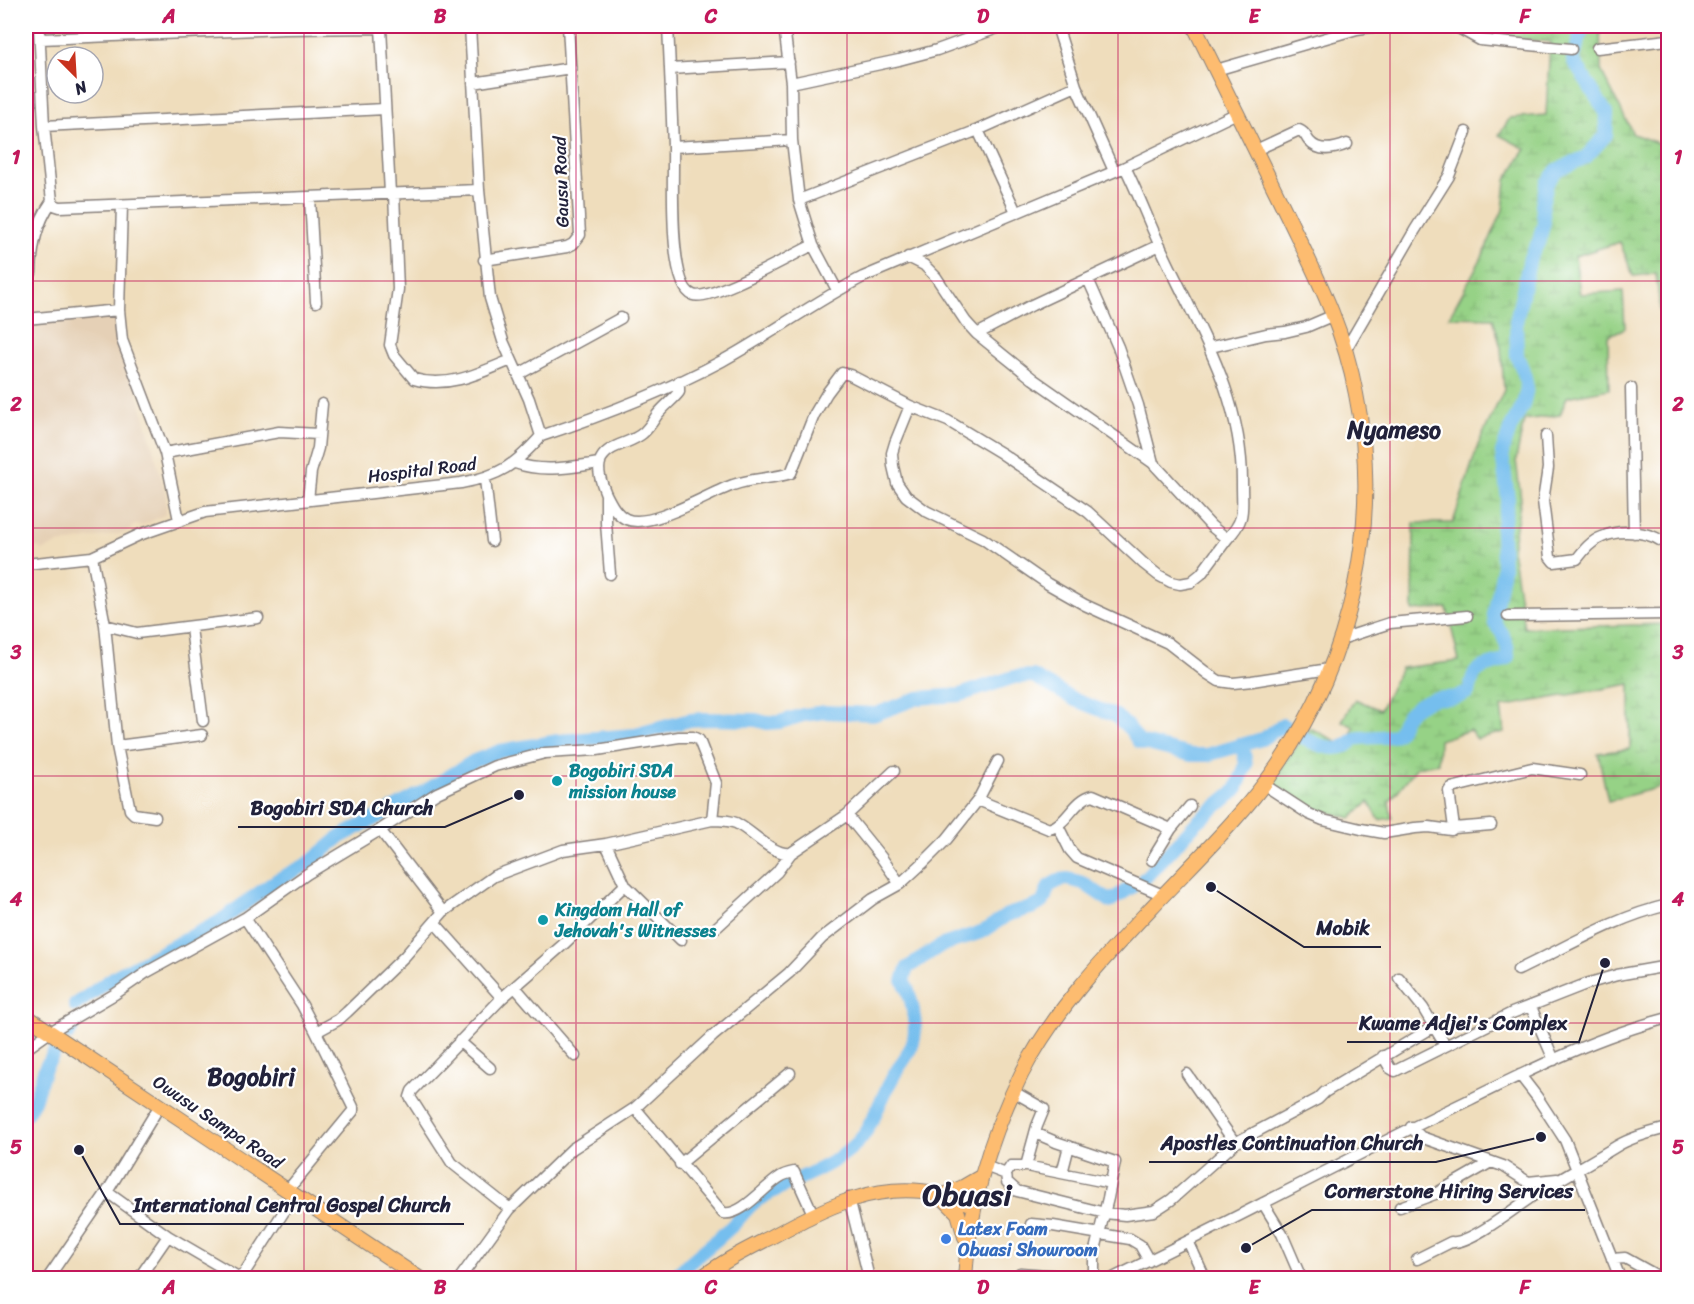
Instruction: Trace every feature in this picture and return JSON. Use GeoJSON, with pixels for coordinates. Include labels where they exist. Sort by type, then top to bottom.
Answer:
{"type":"FeatureCollection","features":[{"type":"Feature","properties":{"kind":"main road"},"geometry":{"type":"LineString","coordinates":[[965,1278],[967,1246],[983,1171],[1014,1092],[1035,1052],[1070,1001],[1116,945],[1215,840],[1263,784],[1305,723],[1341,639],[1352,594],[1362,538],[1366,482],[1362,425],[1346,349],[1334,315],[1194,26]]}},
{"type":"Feature","properties":{"kind":"main road","name":"Owusu Sampa Road"},"geometry":{"type":"LineString","coordinates":[[26,1016],[419,1278]]}},
{"type":"Feature","properties":{"kind":"main road"},"geometry":{"type":"LineString","coordinates":[[940,1194],[963,1187],[983,1171]]}},
{"type":"Feature","properties":{"kind":"main road"},"geometry":{"type":"LineString","coordinates":[[701,1278],[734,1257],[813,1214],[849,1198],[890,1190],[913,1190],[940,1194],[974,1205]]}},
{"type":"Feature","properties":{"kind":"main road"},"geometry":{"type":"LineString","coordinates":[[940,1194],[958,1213],[967,1246]]}},
{"type":"Feature","properties":{"kind":"street"},"geometry":{"type":"LineString","coordinates":[[39,26],[44,126],[54,206],[479,190]]}},
{"type":"Feature","properties":{"kind":"street"},"geometry":{"type":"LineString","coordinates":[[470,26],[484,260],[490,298],[541,436],[580,423],[679,381],[737,352],[837,290],[908,257],[1125,167],[1237,113]]}},
{"type":"Feature","properties":{"kind":"street","name":"Gausu Road"},"geometry":{"type":"LineString","coordinates":[[484,260],[567,247],[573,244],[580,235],[568,26]]}},
{"type":"Feature","properties":{"kind":"street"},"geometry":{"type":"LineString","coordinates":[[668,26],[675,248],[680,277],[687,291],[693,296],[716,293],[813,244]]}},
{"type":"Feature","properties":{"kind":"street"},"geometry":{"type":"LineString","coordinates":[[784,26],[791,82],[792,140],[800,200],[813,244],[837,290]]}},
{"type":"Feature","properties":{"kind":"street"},"geometry":{"type":"LineString","coordinates":[[791,82],[918,55],[1003,26]]}},
{"type":"Feature","properties":{"kind":"street"},"geometry":{"type":"LineString","coordinates":[[1058,26],[1076,86],[1114,171]]}},
{"type":"Feature","properties":{"kind":"street"},"geometry":{"type":"LineString","coordinates":[[1216,70],[1357,29],[1378,26]]}},
{"type":"Feature","properties":{"kind":"street"},"geometry":{"type":"LineString","coordinates":[[1455,26],[1480,40],[1571,49]]}},
{"type":"Feature","properties":{"kind":"street"},"geometry":{"type":"LineString","coordinates":[[41,39],[232,28],[381,27],[398,289],[390,345],[394,355],[414,379],[440,384],[479,374],[511,360]]}},
{"type":"Feature","properties":{"kind":"street"},"geometry":{"type":"LineString","coordinates":[[1597,48],[1668,40]]}},
{"type":"Feature","properties":{"kind":"street"},"geometry":{"type":"LineString","coordinates":[[670,69],[789,62]]}},
{"type":"Feature","properties":{"kind":"street"},"geometry":{"type":"LineString","coordinates":[[473,82],[571,68]]}},
{"type":"Feature","properties":{"kind":"street"},"geometry":{"type":"LineString","coordinates":[[800,200],[978,130],[1076,86]]}},
{"type":"Feature","properties":{"kind":"street"},"geometry":{"type":"LineString","coordinates":[[44,126],[385,109]]}},
{"type":"Feature","properties":{"kind":"street"},"geometry":{"type":"LineString","coordinates":[[978,130],[1016,212]]}},
{"type":"Feature","properties":{"kind":"street"},"geometry":{"type":"LineString","coordinates":[[1256,150],[1299,130],[1304,132],[1309,141],[1319,148],[1336,148],[1347,144]]}},
{"type":"Feature","properties":{"kind":"street"},"geometry":{"type":"LineString","coordinates":[[1346,349],[1449,176],[1466,132]]}},
{"type":"Feature","properties":{"kind":"street"},"geometry":{"type":"LineString","coordinates":[[673,147],[792,140]]}},
{"type":"Feature","properties":{"kind":"street"},"geometry":{"type":"LineString","coordinates":[[679,381],[679,392],[644,433],[606,453],[600,463],[599,474],[606,493],[617,513],[627,519],[658,517],[747,480],[791,473],[814,415],[842,374],[850,375],[910,406],[948,421],[1001,453],[1088,512],[1158,575],[1180,584],[1191,582],[1201,574],[1240,524],[1242,458],[1233,411],[1211,347],[1160,245],[1125,167]]}},
{"type":"Feature","properties":{"kind":"street"},"geometry":{"type":"LineString","coordinates":[[310,198],[316,302]]}},
{"type":"Feature","properties":{"kind":"street"},"geometry":{"type":"LineString","coordinates":[[31,273],[32,246],[38,225],[52,201]]}},
{"type":"Feature","properties":{"kind":"street"},"geometry":{"type":"LineString","coordinates":[[122,205],[119,310],[122,340],[165,453],[179,520]]}},
{"type":"Feature","properties":{"kind":"street"},"geometry":{"type":"LineString","coordinates":[[977,334],[1032,305],[1160,245]]}},
{"type":"Feature","properties":{"kind":"street"},"geometry":{"type":"LineString","coordinates":[[908,257],[924,265],[936,277],[966,322],[977,334],[1043,386],[1153,464],[1211,526],[1227,539]]}},
{"type":"Feature","properties":{"kind":"street"},"geometry":{"type":"LineString","coordinates":[[1088,279],[1118,347],[1138,405],[1153,464]]}},
{"type":"Feature","properties":{"kind":"street"},"geometry":{"type":"LineString","coordinates":[[26,319],[119,310]]}},
{"type":"Feature","properties":{"kind":"street"},"geometry":{"type":"LineString","coordinates":[[1211,347],[1306,327],[1334,315]]}},
{"type":"Feature","properties":{"kind":"street"},"geometry":{"type":"LineString","coordinates":[[519,374],[621,318]]}},
{"type":"Feature","properties":{"kind":"street"},"geometry":{"type":"LineString","coordinates":[[1631,388],[1634,533]]}},
{"type":"Feature","properties":{"kind":"street"},"geometry":{"type":"LineString","coordinates":[[308,500],[310,472],[318,448],[322,404]]}},
{"type":"Feature","properties":{"kind":"street"},"geometry":{"type":"LineString","coordinates":[[910,406],[892,453],[893,466],[897,483],[906,496],[926,511],[983,539],[1048,584],[1085,605],[1168,644],[1220,681],[1233,683],[1252,681],[1329,669]]}},
{"type":"Feature","properties":{"kind":"street"},"geometry":{"type":"LineString","coordinates":[[165,453],[279,432],[319,434]]}},
{"type":"Feature","properties":{"kind":"street","name":"Hospital Road"},"geometry":{"type":"LineString","coordinates":[[26,564],[92,556],[179,520],[205,512],[485,479],[515,463],[541,436]]}},
{"type":"Feature","properties":{"kind":"street"},"geometry":{"type":"LineString","coordinates":[[1546,436],[1548,468],[1543,501],[1550,557],[1554,562],[1577,559],[1588,545],[1599,537],[1611,533],[1634,533],[1661,539],[1668,547]]}},
{"type":"Feature","properties":{"kind":"street"},"geometry":{"type":"LineString","coordinates":[[515,463],[535,469],[548,469],[600,463]]}},
{"type":"Feature","properties":{"kind":"street"},"geometry":{"type":"LineString","coordinates":[[485,479],[492,541]]}},
{"type":"Feature","properties":{"kind":"street"},"geometry":{"type":"LineString","coordinates":[[606,493],[610,574]]}},
{"type":"Feature","properties":{"kind":"street"},"geometry":{"type":"LineString","coordinates":[[92,556],[105,625],[117,746],[130,810],[134,814],[155,817]]}},
{"type":"Feature","properties":{"kind":"street"},"geometry":{"type":"LineString","coordinates":[[1508,616],[1668,614]]}},
{"type":"Feature","properties":{"kind":"street"},"geometry":{"type":"LineString","coordinates":[[1341,639],[1390,623],[1467,616]]}},
{"type":"Feature","properties":{"kind":"street"},"geometry":{"type":"LineString","coordinates":[[105,625],[137,633],[258,618]]}},
{"type":"Feature","properties":{"kind":"street"},"geometry":{"type":"LineString","coordinates":[[190,628],[203,721]]}},
{"type":"Feature","properties":{"kind":"street"},"geometry":{"type":"LineString","coordinates":[[117,746],[202,735]]}},
{"type":"Feature","properties":{"kind":"street"},"geometry":{"type":"LineString","coordinates":[[26,1049],[147,972],[245,918],[307,874],[437,793],[495,766],[545,753],[597,750],[679,737],[693,737],[701,744],[716,783],[712,820]]}},
{"type":"Feature","properties":{"kind":"street"},"geometry":{"type":"LineString","coordinates":[[460,1278],[510,1209],[572,1149],[634,1108],[712,1036],[789,973],[822,939],[873,899],[900,884],[947,839],[978,800],[998,761]]}},
{"type":"Feature","properties":{"kind":"street"},"geometry":{"type":"LineString","coordinates":[[1454,828],[1449,791],[1451,788],[1532,768],[1580,775]]}},
{"type":"Feature","properties":{"kind":"street"},"geometry":{"type":"LineString","coordinates":[[316,1032],[338,1020],[347,1012],[405,956],[443,912],[494,876],[563,850],[606,844],[712,820],[734,822],[784,854],[791,852],[847,815],[894,771]]}},
{"type":"Feature","properties":{"kind":"street"},"geometry":{"type":"LineString","coordinates":[[1263,784],[1309,814],[1323,820],[1361,829],[1387,833],[1415,828],[1451,830],[1491,825]]}},
{"type":"Feature","properties":{"kind":"street"},"geometry":{"type":"LineString","coordinates":[[978,800],[1049,829],[1058,826],[1077,803],[1094,795],[1171,829]]}},
{"type":"Feature","properties":{"kind":"street"},"geometry":{"type":"LineString","coordinates":[[1152,860],[1171,829],[1190,806]]}},
{"type":"Feature","properties":{"kind":"street"},"geometry":{"type":"LineString","coordinates":[[847,815],[900,884]]}},
{"type":"Feature","properties":{"kind":"street"},"geometry":{"type":"LineString","coordinates":[[1058,826],[1070,850],[1077,858],[1163,895]]}},
{"type":"Feature","properties":{"kind":"street"},"geometry":{"type":"LineString","coordinates":[[380,830],[443,912]]}},
{"type":"Feature","properties":{"kind":"street"},"geometry":{"type":"LineString","coordinates":[[606,844],[625,885],[681,940]]}},
{"type":"Feature","properties":{"kind":"street"},"geometry":{"type":"LineString","coordinates":[[717,927],[777,872],[791,852]]}},
{"type":"Feature","properties":{"kind":"street"},"geometry":{"type":"LineString","coordinates":[[510,1209],[452,1163],[410,1096],[412,1091],[502,998],[565,944],[625,885]]}},
{"type":"Feature","properties":{"kind":"street"},"geometry":{"type":"LineString","coordinates":[[1518,970],[1616,922],[1668,905]]}},
{"type":"Feature","properties":{"kind":"street"},"geometry":{"type":"LineString","coordinates":[[107,1192],[168,1236],[245,1277],[291,1194],[353,1111],[339,1075],[302,1005],[245,918]]}},
{"type":"Feature","properties":{"kind":"street"},"geometry":{"type":"LineString","coordinates":[[435,923],[502,998]]}},
{"type":"Feature","properties":{"kind":"street"},"geometry":{"type":"LineString","coordinates":[[1383,1056],[1390,1068],[1395,1071],[1512,1013],[1598,980],[1668,966]]}},
{"type":"Feature","properties":{"kind":"street"},"geometry":{"type":"LineString","coordinates":[[1399,978],[1435,1026],[1445,1045]]}},
{"type":"Feature","properties":{"kind":"street"},"geometry":{"type":"LineString","coordinates":[[515,987],[575,1056]]}},
{"type":"Feature","properties":{"kind":"street"},"geometry":{"type":"LineString","coordinates":[[1531,1006],[1554,1060]]}},
{"type":"Feature","properties":{"kind":"street"},"geometry":{"type":"LineString","coordinates":[[1113,1278],[1411,1127],[1520,1075],[1638,1026],[1668,1018]]}},
{"type":"Feature","properties":{"kind":"street"},"geometry":{"type":"LineString","coordinates":[[1111,1183],[1026,1166],[1011,1166],[1006,1174],[1007,1182],[1017,1191],[1105,1213],[1125,1215],[1154,1211],[1171,1200],[1235,1143],[1318,1099],[1331,1088],[1435,1026]]}},
{"type":"Feature","properties":{"kind":"street"},"geometry":{"type":"LineString","coordinates":[[459,1041],[490,1068]]}},
{"type":"Feature","properties":{"kind":"street"},"geometry":{"type":"LineString","coordinates":[[680,1164],[790,1073]]}},
{"type":"Feature","properties":{"kind":"street"},"geometry":{"type":"LineString","coordinates":[[1187,1074],[1235,1143]]}},
{"type":"Feature","properties":{"kind":"street"},"geometry":{"type":"LineString","coordinates":[[1520,1075],[1561,1133],[1620,1278]]}},
{"type":"Feature","properties":{"kind":"street"},"geometry":{"type":"LineString","coordinates":[[1014,1092],[1044,1109],[1026,1166]]}},
{"type":"Feature","properties":{"kind":"street"},"geometry":{"type":"LineString","coordinates":[[48,1278],[107,1192],[160,1105]]}},
{"type":"Feature","properties":{"kind":"street"},"geometry":{"type":"LineString","coordinates":[[634,1108],[723,1213],[730,1215],[754,1199],[782,1175],[794,1172],[813,1214]]}},
{"type":"Feature","properties":{"kind":"street"},"geometry":{"type":"LineString","coordinates":[[1411,1127],[1416,1134],[1426,1139],[1503,1166],[1528,1182],[1561,1179]]}},
{"type":"Feature","properties":{"kind":"street"},"geometry":{"type":"LineString","coordinates":[[1417,1259],[1494,1224],[1525,1201],[1597,1160],[1618,1145],[1668,1128]]}},
{"type":"Feature","properties":{"kind":"street"},"geometry":{"type":"LineString","coordinates":[[1020,1273],[1093,1278],[1094,1254],[1115,1162],[1035,1133]]}},
{"type":"Feature","properties":{"kind":"street"},"geometry":{"type":"LineString","coordinates":[[1062,1173],[1069,1146]]}},
{"type":"Feature","properties":{"kind":"street"},"geometry":{"type":"LineString","coordinates":[[1401,1207],[1436,1194],[1491,1162]]}},
{"type":"Feature","properties":{"kind":"street"},"geometry":{"type":"LineString","coordinates":[[983,1171],[1006,1174]]}},
{"type":"Feature","properties":{"kind":"street"},"geometry":{"type":"LineString","coordinates":[[849,1198],[869,1278]]}},
{"type":"Feature","properties":{"kind":"street"},"geometry":{"type":"LineString","coordinates":[[1263,1203],[1282,1234],[1301,1278]]}},
{"type":"Feature","properties":{"kind":"street"},"geometry":{"type":"LineString","coordinates":[[1031,1224],[1099,1233],[1136,1241],[1149,1261]]}},
{"type":"Feature","properties":{"kind":"street"},"geometry":{"type":"LineString","coordinates":[[139,1278],[168,1236]]}},
{"type":"Feature","properties":{"kind":"street"},"geometry":{"type":"LineString","coordinates":[[1188,1241],[1205,1278]]}},
{"type":"Feature","properties":{"kind":"street"},"geometry":{"type":"LineString","coordinates":[[1612,1259],[1625,1258],[1661,1278]]}},
{"type":"Feature","properties":{"kind":"shaded area"},"geometry":{"type":"Polygon","coordinates":[[[115,312],[166,495],[166,514],[141,526],[137,524],[124,533],[57,544],[42,551],[39,547],[26,549],[26,321],[115,312]]]}},
{"type":"Feature","properties":{"kind":"green space"},"geometry":{"type":"Polygon","coordinates":[[[1473,26],[1600,26],[1601,70],[1633,134],[1668,147],[1668,378],[1656,274],[1633,276],[1620,242],[1575,256],[1580,294],[1623,291],[1625,328],[1608,336],[1609,389],[1567,397],[1560,415],[1524,420],[1516,460],[1521,499],[1512,549],[1524,628],[1668,624],[1668,766],[1665,767],[1668,785],[1608,801],[1598,753],[1630,749],[1630,684],[1501,707],[1504,732],[1477,739],[1470,730],[1439,740],[1438,763],[1417,767],[1389,802],[1392,818],[1379,820],[1369,802],[1351,818],[1308,807],[1271,782],[1310,728],[1338,742],[1349,738],[1354,727],[1342,721],[1355,699],[1380,710],[1401,668],[1459,661],[1447,608],[1413,611],[1414,523],[1453,523],[1478,445],[1504,390],[1501,348],[1493,318],[1449,317],[1482,257],[1503,210],[1506,180],[1526,149],[1499,135],[1510,118],[1546,115],[1550,42],[1486,35],[1473,26]]]}},
{"type":"Feature","properties":{"kind":"waterway"},"geometry":{"type":"LineString","coordinates":[[1304,738],[1316,744],[1337,748],[1349,744],[1354,739],[1392,736],[1399,731],[1407,716],[1418,706],[1432,699],[1457,697],[1468,692],[1476,672],[1508,657],[1507,646],[1502,633],[1495,624],[1494,615],[1503,569],[1502,530],[1508,499],[1502,453],[1510,429],[1523,405],[1527,388],[1517,356],[1516,322],[1530,258],[1539,241],[1544,222],[1542,204],[1547,183],[1557,170],[1586,157],[1606,135],[1607,114],[1573,60],[1583,26]]}},
{"type":"Feature","properties":{"kind":"waterway"},"geometry":{"type":"LineString","coordinates":[[75,1005],[116,976],[219,922],[277,880],[308,864],[340,837],[424,792],[474,761],[500,751],[558,741],[634,735],[690,720],[756,720],[767,723],[825,712],[876,714],[918,698],[960,695],[1014,677],[1033,676],[1075,700],[1116,716],[1130,729],[1139,742],[1191,755],[1207,755],[1262,739],[1283,725],[1289,729]]}},
{"type":"Feature","properties":{"kind":"waterway"},"geometry":{"type":"LineString","coordinates":[[1143,880],[1197,822],[1236,790],[1246,765],[1244,753],[1239,745]]}},
{"type":"Feature","properties":{"kind":"waterway"},"geometry":{"type":"LineString","coordinates":[[673,1278],[731,1227],[756,1201],[822,1168],[847,1152],[863,1136],[913,1043],[915,1025],[913,1008],[909,992],[903,981],[907,968],[940,946],[984,931],[1007,915],[1043,902],[1049,886],[1060,880],[1068,879],[1083,883],[1110,901],[1132,887]]}},
{"type":"Feature","properties":{"kind":"waterway"},"geometry":{"type":"LineString","coordinates":[[69,1033],[74,1024]]}},
{"type":"Feature","properties":{"kind":"waterway"},"geometry":{"type":"LineString","coordinates":[[26,1114],[34,1101],[45,1068],[57,1048]]}},
{"type":"Feature","properties":{"kind":"place","name":"Bogobiri SDA mission house"},"geometry":{"type":"Point","coordinates":[557,781]}},
{"type":"Feature","properties":{"kind":"place","name":"Bogobiri SDA Church"},"geometry":{"type":"Point","coordinates":[519,795]}},
{"type":"Feature","properties":{"kind":"place","name":"Mobik"},"geometry":{"type":"Point","coordinates":[1211,887]}},
{"type":"Feature","properties":{"kind":"place","name":"Kingdom Hall of Jehovah's Witnesses"},"geometry":{"type":"Point","coordinates":[543,920]}},
{"type":"Feature","properties":{"kind":"place","name":"Kwame Adjei's Complex"},"geometry":{"type":"Point","coordinates":[1605,963]}},
{"type":"Feature","properties":{"kind":"place","name":"Apostles Continuation Church"},"geometry":{"type":"Point","coordinates":[1541,1137]}},
{"type":"Feature","properties":{"kind":"place","name":"International Central Gospel Church"},"geometry":{"type":"Point","coordinates":[79,1150]}},
{"type":"Feature","properties":{"kind":"place","name":"Latex Foam Obuasi Showroom"},"geometry":{"type":"Point","coordinates":[946,1239]}},
{"type":"Feature","properties":{"kind":"place","name":"Cornerstone Hiring Services"},"geometry":{"type":"Point","coordinates":[1246,1248]}},
{"type":"Feature","properties":{"kind":"district","name":"Nyameso"},"geometry":{"type":"Point","coordinates":[1394,430]}},
{"type":"Feature","properties":{"kind":"district","name":"Bogobiri"},"geometry":{"type":"Point","coordinates":[251,1077]}},
{"type":"Feature","properties":{"kind":"district","name":"Obuasi"},"geometry":{"type":"Point","coordinates":[967,1195]}}]}
